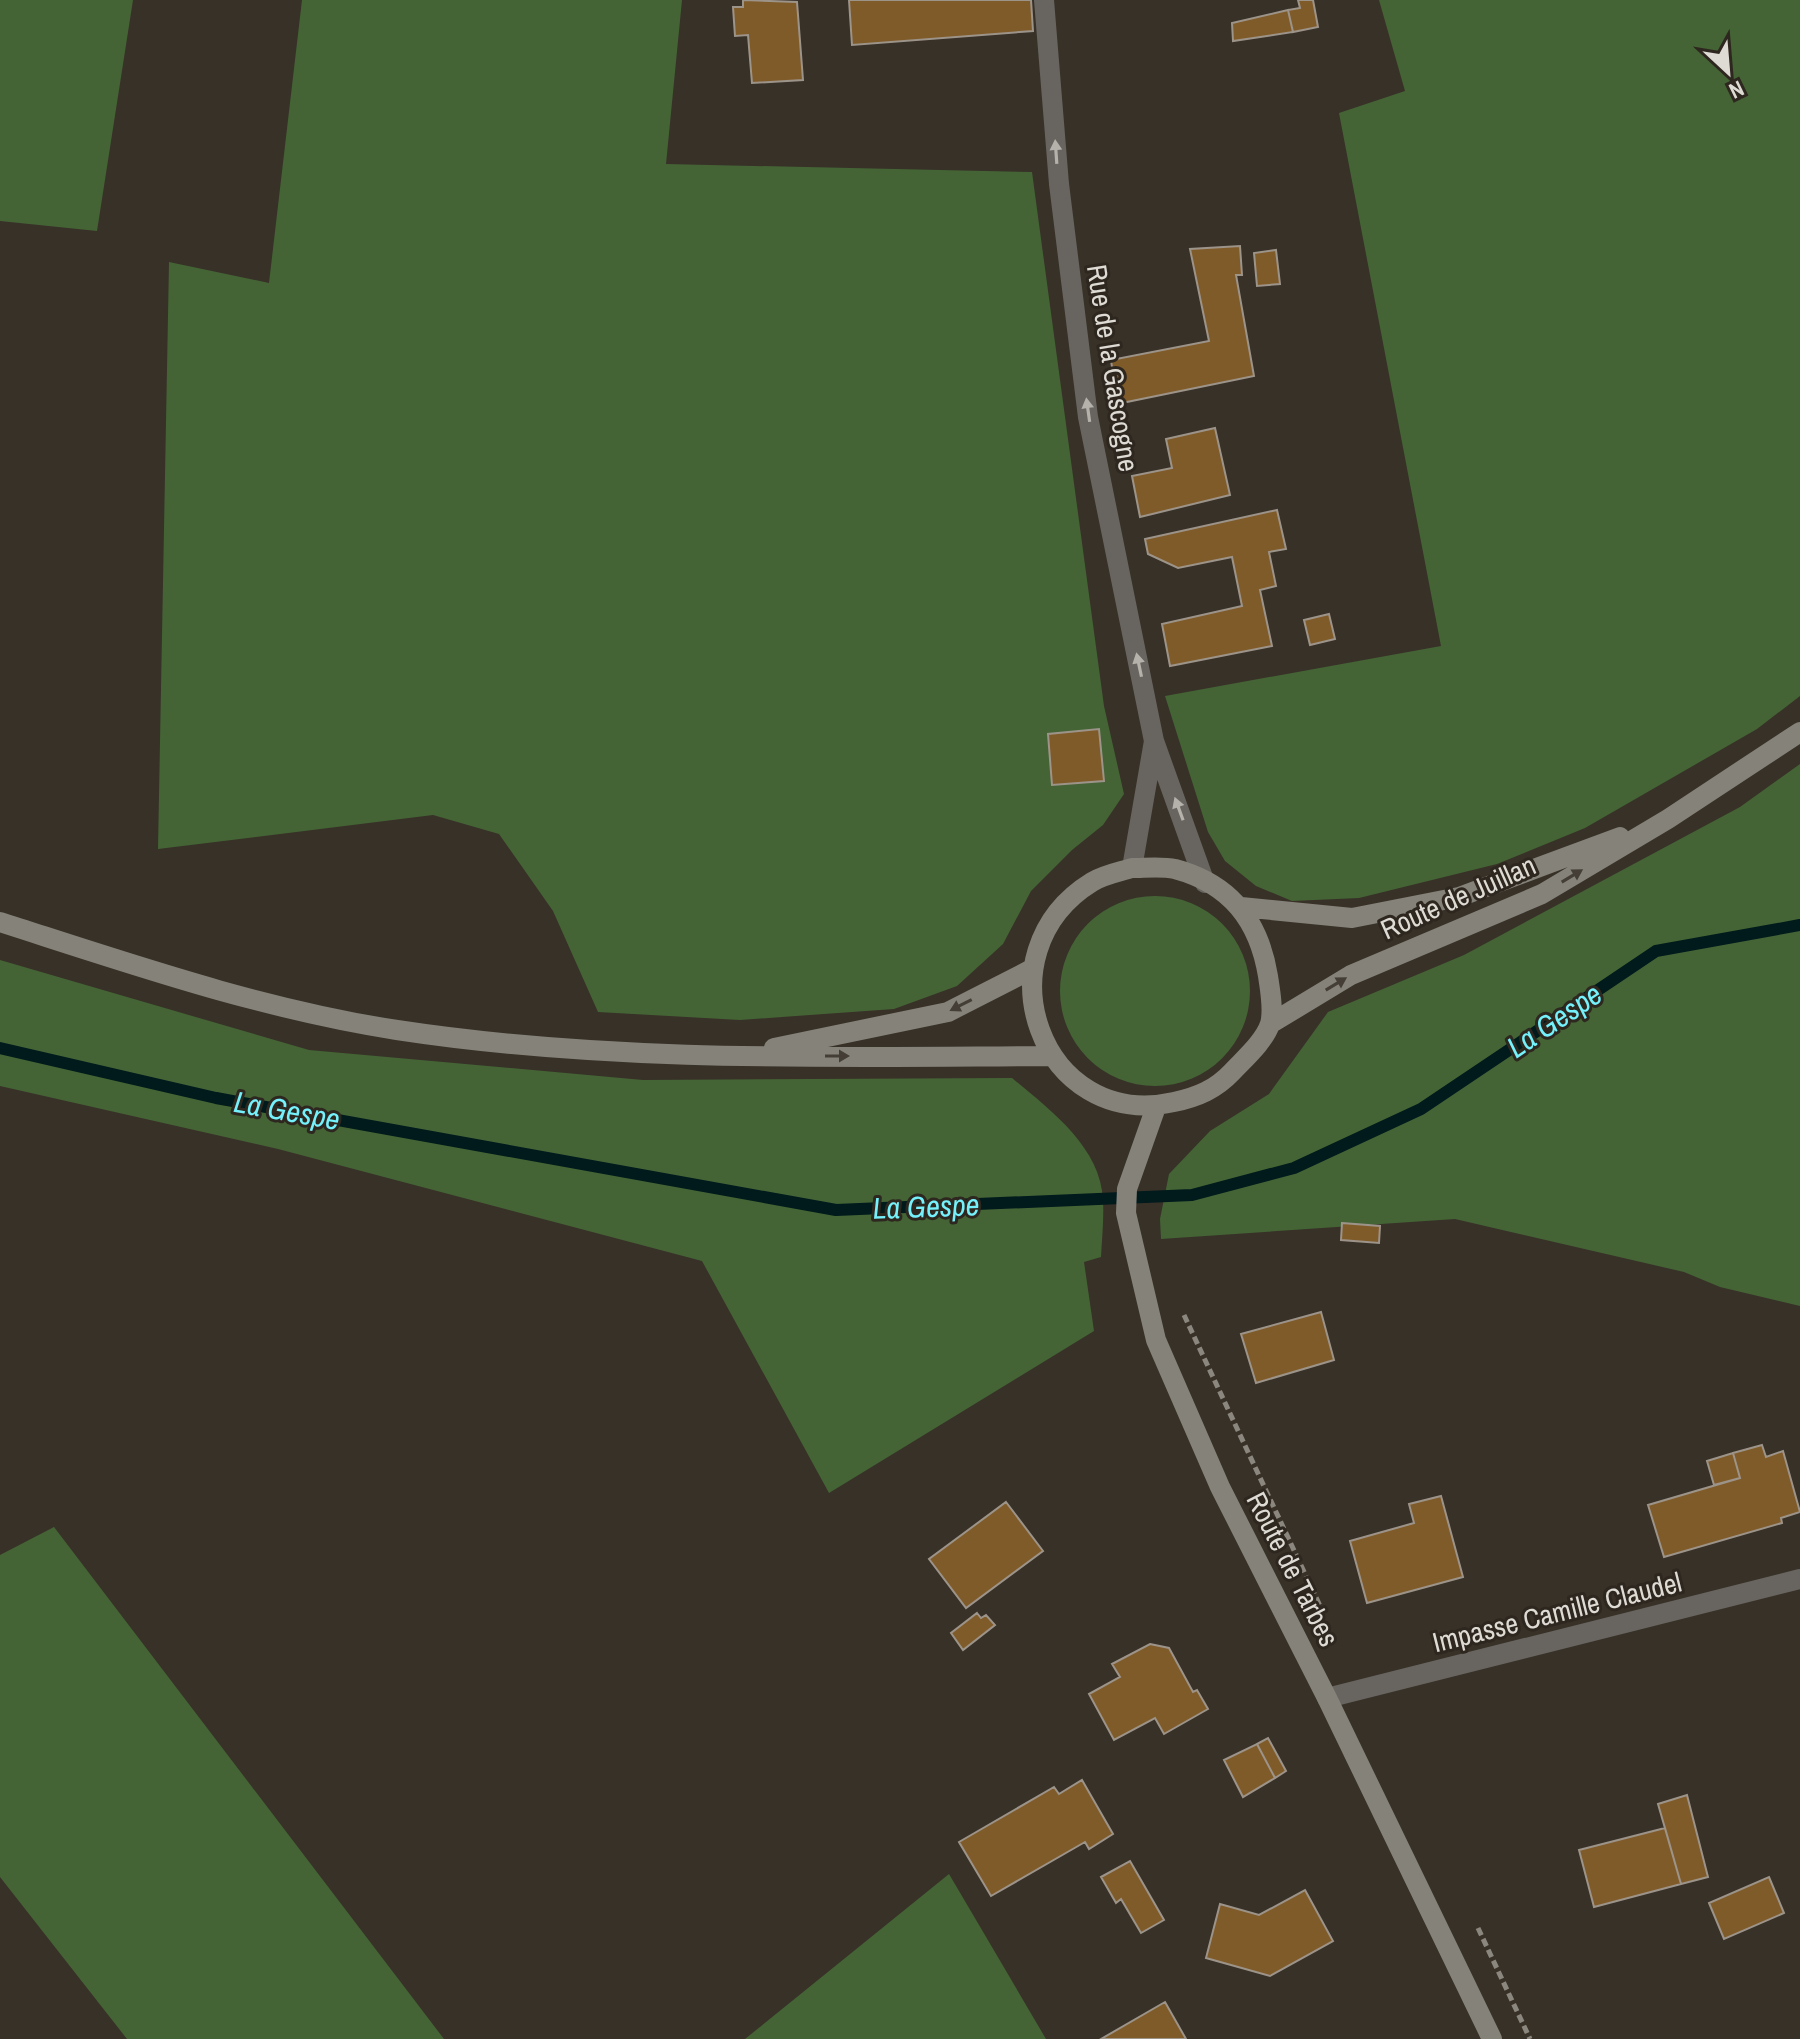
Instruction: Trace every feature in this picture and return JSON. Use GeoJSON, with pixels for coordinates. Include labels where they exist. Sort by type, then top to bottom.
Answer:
{"type":"FeatureCollection","features":[{"type":"Feature","properties":{"kind":"main road","name":"Route de Juillan"},"geometry":{"type":"LineString","coordinates":[[1270,1024],[1351,975],[1542,894],[1668,819],[1800,732]]}},
{"type":"Feature","properties":{"kind":"main road","name":"Route de Juillan"},"geometry":{"type":"LineString","coordinates":[[1241,907],[1352,918],[1459,897],[1668,819]]}},
{"type":"Feature","properties":{"kind":"main road"},"geometry":{"type":"LineString","coordinates":[[1132,868],[1174,869],[1205,883],[1223,891],[1241,907],[1263,943],[1270,994],[1270,1024],[1250,1052],[1221,1083],[1197,1097],[1156,1107],[1127,1105],[1088,1090],[1051,1056],[1033,1018],[1030,970],[1044,930],[1061,907],[1093,880],[1132,868]]}},
{"type":"Feature","properties":{"kind":"main road"},"geometry":{"type":"LineString","coordinates":[[0,922],[228,995],[397,1030],[552,1047],[731,1056],[1051,1056]]}},
{"type":"Feature","properties":{"kind":"main road"},"geometry":{"type":"LineString","coordinates":[[731,1056],[948,1012],[1030,970]]}},
{"type":"Feature","properties":{"kind":"main road","name":"Route de Tarbes"},"geometry":{"type":"LineString","coordinates":[[1156,1107],[1127,1189],[1130,1238],[1156,1340],[1220,1487],[1327,1698],[1492,2039]]}},
{"type":"Feature","properties":{"kind":"street","name":"Rue de la Gascogne"},"geometry":{"type":"LineString","coordinates":[[1044,0],[1059,184],[1088,417],[1154,741],[1205,883]]}},
{"type":"Feature","properties":{"kind":"street","name":"Rue de la Gascogne"},"geometry":{"type":"LineString","coordinates":[[1132,868],[1154,741]]}},
{"type":"Feature","properties":{"kind":"street","name":"Impasse Camille Claudel"},"geometry":{"type":"LineString","coordinates":[[1327,1698],[1800,1579]]}},
{"type":"Feature","properties":{"kind":"path"},"geometry":{"type":"LineString","coordinates":[[1182,1311],[1326,1620]]}},
{"type":"Feature","properties":{"kind":"path"},"geometry":{"type":"LineString","coordinates":[[1470,1913],[1530,2039]]}},
{"type":"Feature","properties":{"kind":"green space"},"geometry":{"type":"Polygon","coordinates":[[[0,0],[133,0],[97,231],[0,221],[0,0]]]}},
{"type":"Feature","properties":{"kind":"green space"},"geometry":{"type":"Polygon","coordinates":[[[302,0],[682,0],[666,164],[1032,172],[1104,706],[1124,794],[1103,825],[1072,850],[1031,891],[1003,944],[957,986],[894,1009],[740,1020],[598,1012],[553,911],[499,834],[433,815],[158,849],[169,262],[269,283],[302,0]]]}},
{"type":"Feature","properties":{"kind":"green space"},"geometry":{"type":"Polygon","coordinates":[[[1379,0],[1800,0],[1800,696],[1757,729],[1585,828],[1497,864],[1359,898],[1292,901],[1256,886],[1225,861],[1208,832],[1165,696],[1441,646],[1339,113],[1405,91],[1379,0]]]}},
{"type":"Feature","properties":{"kind":"green space"},"geometry":{"type":"Polygon","coordinates":[[[1800,764],[1800,1306],[1720,1287],[1684,1272],[1455,1219],[1161,1239],[1160,1219],[1169,1174],[1210,1131],[1269,1094],[1328,1012],[1464,955],[1740,807],[1800,764]]]}},
{"type":"Feature","properties":{"kind":"green space"},"geometry":{"type":"Polygon","coordinates":[[[1155,896],[1191,903],[1222,924],[1243,955],[1250,991],[1243,1027],[1222,1058],[1191,1079],[1155,1086],[1119,1079],[1088,1058],[1067,1027],[1060,991],[1067,955],[1088,924],[1119,903],[1155,896]]]}},
{"type":"Feature","properties":{"kind":"green space"},"geometry":{"type":"Polygon","coordinates":[[[0,960],[309,1050],[643,1080],[1012,1078],[1071,1131],[1093,1163],[1100,1181],[1103,1200],[1101,1257],[1084,1262],[1094,1331],[829,1493],[702,1261],[278,1149],[0,1086],[0,960]]]}},
{"type":"Feature","properties":{"kind":"green space"},"geometry":{"type":"Polygon","coordinates":[[[54,1527],[444,2039],[127,2039],[0,1877],[0,1555],[54,1527]]]}},
{"type":"Feature","properties":{"kind":"green space"},"geometry":{"type":"Polygon","coordinates":[[[949,1874],[1046,2039],[745,2039],[949,1874]]]}},
{"type":"Feature","properties":{"kind":"building"},"geometry":{"type":"Polygon","coordinates":[[[743,0],[797,2],[803,80],[752,83],[748,35],[735,36],[733,7],[743,7],[743,0]]]}},
{"type":"Feature","properties":{"kind":"building"},"geometry":{"type":"Polygon","coordinates":[[[849,0],[1031,0],[1033,31],[852,45],[849,0]]]}},
{"type":"Feature","properties":{"kind":"building"},"geometry":{"type":"Polygon","coordinates":[[[1298,0],[1313,0],[1318,27],[1293,32],[1288,10],[1300,8],[1298,0]]]}},
{"type":"Feature","properties":{"kind":"building"},"geometry":{"type":"Polygon","coordinates":[[[1288,10],[1293,32],[1233,41],[1232,23],[1288,10]]]}},
{"type":"Feature","properties":{"kind":"building"},"geometry":{"type":"Polygon","coordinates":[[[1240,246],[1242,275],[1236,275],[1254,376],[1117,404],[1111,360],[1209,341],[1190,249],[1240,246]]]}},
{"type":"Feature","properties":{"kind":"building"},"geometry":{"type":"Polygon","coordinates":[[[1276,250],[1280,284],[1257,286],[1254,253],[1276,250]]]}},
{"type":"Feature","properties":{"kind":"building"},"geometry":{"type":"Polygon","coordinates":[[[1215,428],[1230,495],[1140,517],[1132,476],[1172,468],[1166,439],[1215,428]]]}},
{"type":"Feature","properties":{"kind":"building"},"geometry":{"type":"Polygon","coordinates":[[[1277,510],[1286,549],[1269,552],[1276,586],[1260,590],[1272,646],[1170,666],[1162,624],[1242,606],[1232,557],[1178,568],[1148,554],[1145,539],[1277,510]]]}},
{"type":"Feature","properties":{"kind":"building"},"geometry":{"type":"Polygon","coordinates":[[[1329,614],[1335,639],[1310,645],[1304,620],[1329,614]]]}},
{"type":"Feature","properties":{"kind":"building"},"geometry":{"type":"Polygon","coordinates":[[[1099,729],[1104,781],[1052,785],[1048,734],[1099,729]]]}},
{"type":"Feature","properties":{"kind":"building"},"geometry":{"type":"Polygon","coordinates":[[[1342,1223],[1380,1226],[1379,1243],[1341,1240],[1342,1223]]]}},
{"type":"Feature","properties":{"kind":"building"},"geometry":{"type":"Polygon","coordinates":[[[1321,1312],[1334,1360],[1256,1383],[1241,1334],[1321,1312]]]}},
{"type":"Feature","properties":{"kind":"building"},"geometry":{"type":"Polygon","coordinates":[[[1762,1445],[1766,1457],[1783,1451],[1800,1512],[1781,1518],[1782,1523],[1664,1557],[1648,1505],[1740,1478],[1733,1453],[1762,1445]]]}},
{"type":"Feature","properties":{"kind":"building"},"geometry":{"type":"Polygon","coordinates":[[[1733,1453],[1740,1478],[1714,1485],[1707,1461],[1733,1453]]]}},
{"type":"Feature","properties":{"kind":"building"},"geometry":{"type":"Polygon","coordinates":[[[1441,1496],[1463,1577],[1367,1603],[1350,1541],[1414,1523],[1409,1504],[1441,1496]]]}},
{"type":"Feature","properties":{"kind":"building"},"geometry":{"type":"Polygon","coordinates":[[[1006,1502],[1043,1551],[966,1608],[929,1559],[1006,1502]]]}},
{"type":"Feature","properties":{"kind":"building"},"geometry":{"type":"Polygon","coordinates":[[[977,1613],[981,1618],[986,1615],[995,1625],[963,1650],[951,1633],[977,1613]]]}},
{"type":"Feature","properties":{"kind":"building"},"geometry":{"type":"Polygon","coordinates":[[[1150,1644],[1169,1648],[1193,1692],[1197,1690],[1208,1709],[1164,1734],[1155,1718],[1114,1740],[1089,1694],[1120,1677],[1112,1664],[1150,1644]]]}},
{"type":"Feature","properties":{"kind":"building"},"geometry":{"type":"Polygon","coordinates":[[[1268,1738],[1286,1771],[1275,1778],[1257,1744],[1268,1738]]]}},
{"type":"Feature","properties":{"kind":"building"},"geometry":{"type":"Polygon","coordinates":[[[1257,1744],[1275,1778],[1243,1797],[1224,1760],[1257,1744]]]}},
{"type":"Feature","properties":{"kind":"building"},"geometry":{"type":"Polygon","coordinates":[[[1082,1780],[1113,1834],[1089,1849],[1085,1842],[991,1896],[959,1842],[1054,1787],[1059,1794],[1082,1780]]]}},
{"type":"Feature","properties":{"kind":"building"},"geometry":{"type":"Polygon","coordinates":[[[1687,1795],[1708,1877],[1681,1884],[1658,1804],[1687,1795]]]}},
{"type":"Feature","properties":{"kind":"building"},"geometry":{"type":"Polygon","coordinates":[[[1665,1828],[1681,1884],[1594,1907],[1579,1850],[1665,1828]]]}},
{"type":"Feature","properties":{"kind":"building"},"geometry":{"type":"Polygon","coordinates":[[[1130,1861],[1164,1920],[1141,1933],[1121,1899],[1116,1903],[1101,1877],[1130,1861]]]}},
{"type":"Feature","properties":{"kind":"building"},"geometry":{"type":"Polygon","coordinates":[[[1769,1877],[1784,1913],[1724,1939],[1709,1903],[1769,1877]]]}},
{"type":"Feature","properties":{"kind":"building"},"geometry":{"type":"Polygon","coordinates":[[[1305,1890],[1333,1941],[1270,1976],[1206,1958],[1220,1904],[1259,1915],[1305,1890]]]}},
{"type":"Feature","properties":{"kind":"building"},"geometry":{"type":"Polygon","coordinates":[[[1165,2002],[1186,2039],[1101,2039],[1165,2002]]]}},
{"type":"Feature","properties":{"kind":"waterway","name":"La Gespe"},"geometry":{"type":"LineString","coordinates":[[0,1048],[216,1098],[836,1210],[1192,1195],[1294,1168],[1421,1109],[1656,951],[1800,925]]}}]}
